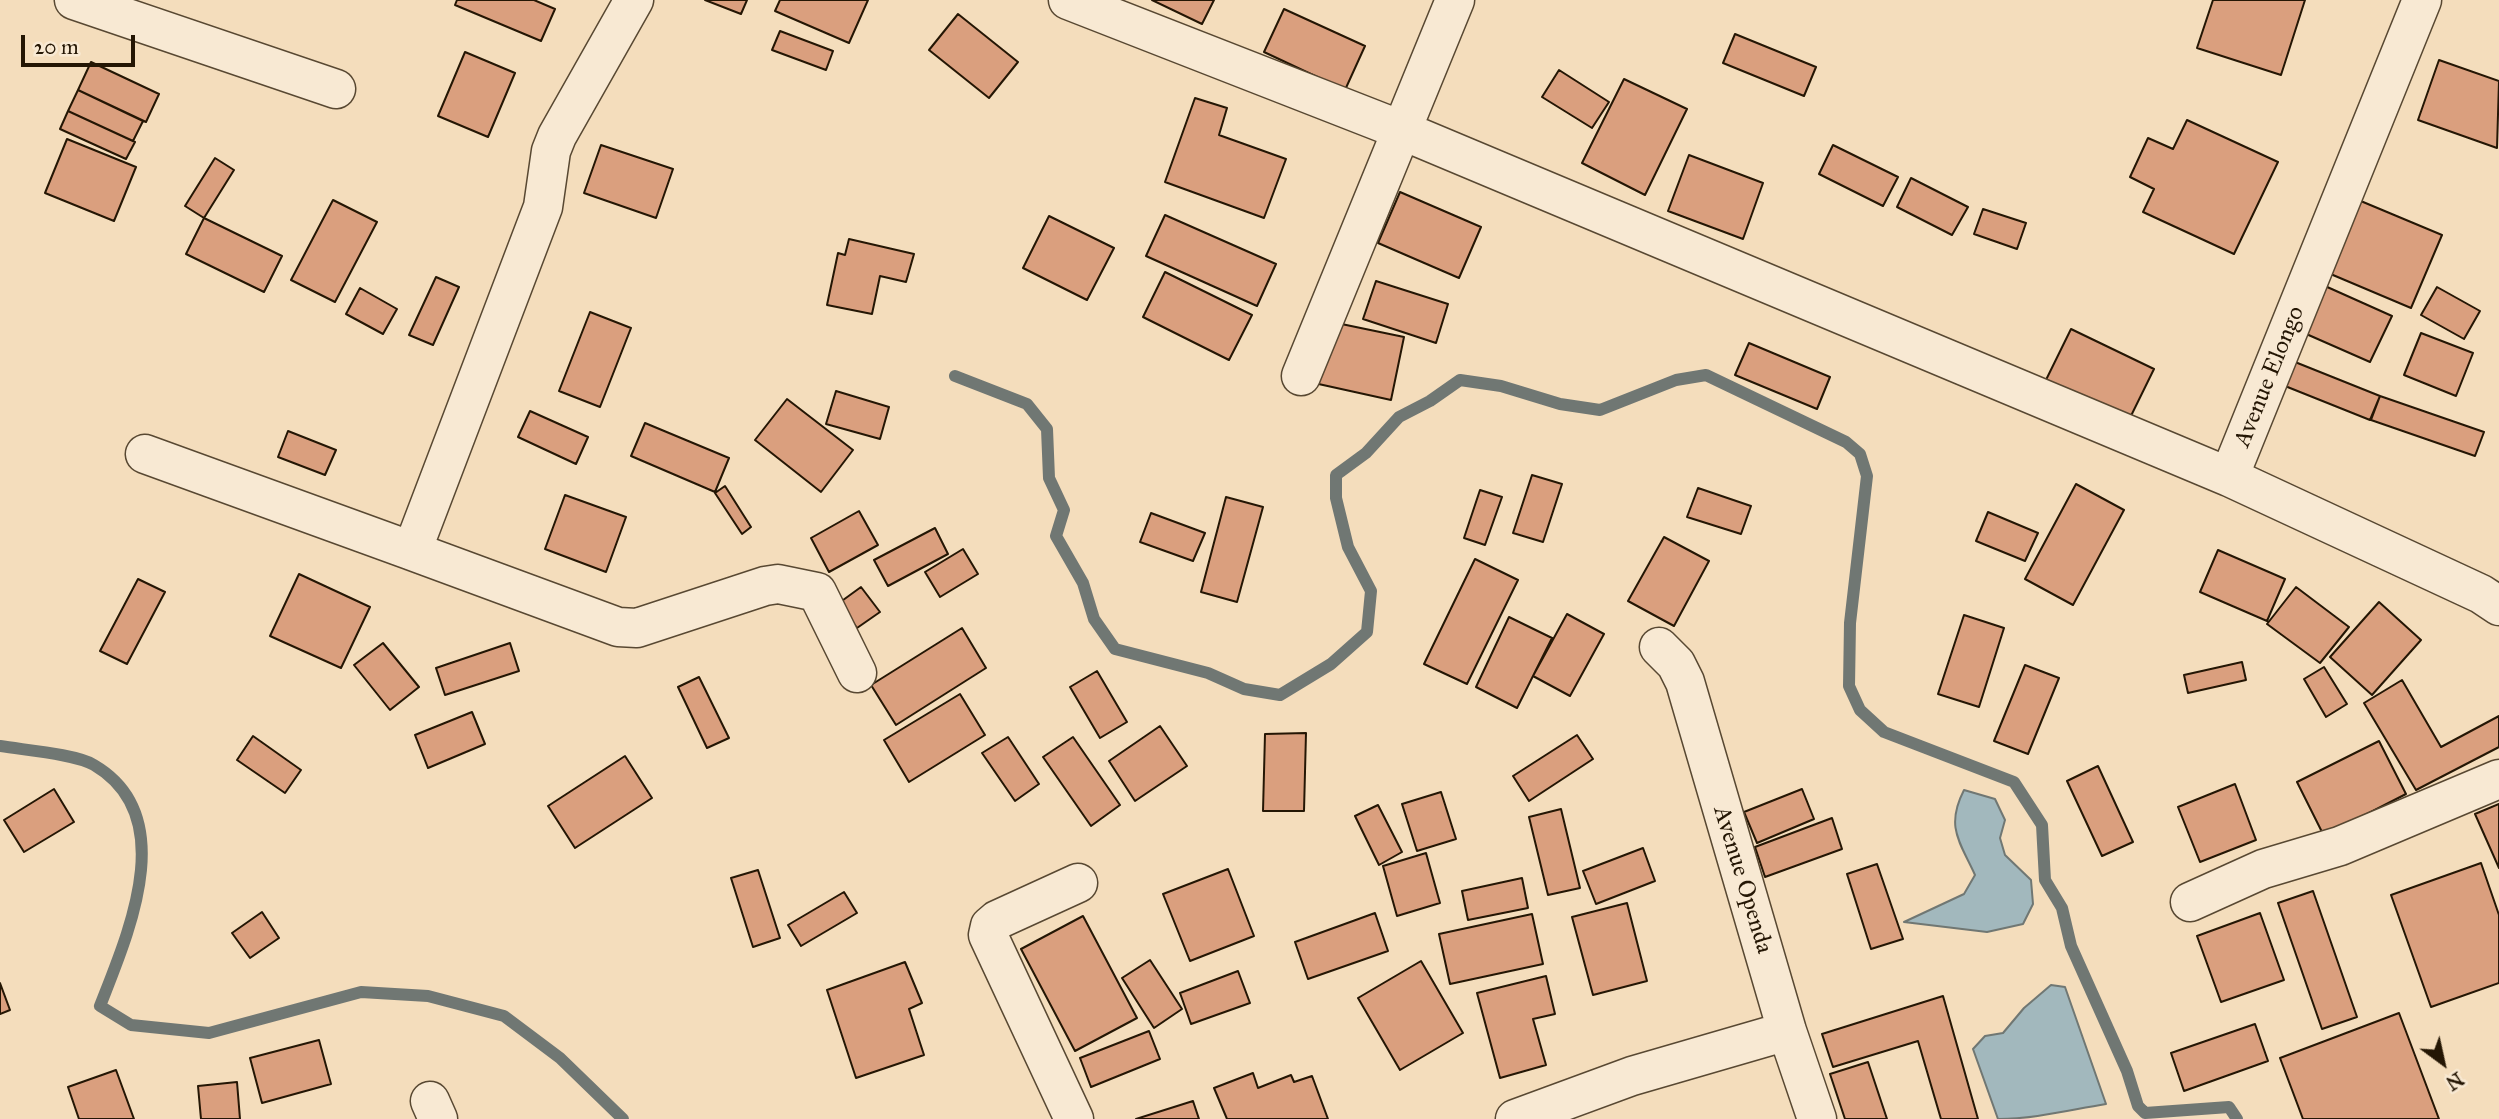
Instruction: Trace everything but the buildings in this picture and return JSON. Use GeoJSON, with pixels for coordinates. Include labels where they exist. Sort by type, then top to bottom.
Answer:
{"type":"FeatureCollection","features":[{"type":"Feature","properties":{"kind":"street"},"geometry":{"type":"LineString","coordinates":[[74,0],[336,89]]}},
{"type":"Feature","properties":{"kind":"street"},"geometry":{"type":"LineString","coordinates":[[412,551],[543,207],[551,151],[557,136],[635,0]]}},
{"type":"Feature","properties":{"kind":"street"},"geometry":{"type":"LineString","coordinates":[[1068,0],[1401,130],[2230,477]]}},
{"type":"Feature","properties":{"kind":"street"},"geometry":{"type":"LineString","coordinates":[[1301,376],[1455,0]]}},
{"type":"Feature","properties":{"kind":"street","name":"Avenue Elongo"},"geometry":{"type":"LineString","coordinates":[[2422,0],[2230,477],[2480,594],[2499,606]]}},
{"type":"Feature","properties":{"kind":"street"},"geometry":{"type":"LineString","coordinates":[[145,454],[618,628],[637,628],[765,586],[778,584],[817,592],[857,673]]}},
{"type":"Feature","properties":{"kind":"street","name":"Avenue Openda"},"geometry":{"type":"LineString","coordinates":[[1659,647],[1676,664],[1685,682],[1787,1031],[1817,1119]]}},
{"type":"Feature","properties":{"kind":"street"},"geometry":{"type":"LineString","coordinates":[[2190,902],[2263,869],[2340,846],[2499,779]]}},
{"type":"Feature","properties":{"kind":"street"},"geometry":{"type":"LineString","coordinates":[[1074,1119],[988,935],[990,926],[997,920],[1078,883]]}},
{"type":"Feature","properties":{"kind":"street"},"geometry":{"type":"LineString","coordinates":[[1515,1119],[1632,1076],[1787,1031]]}},
{"type":"Feature","properties":{"kind":"water"},"geometry":{"type":"Polygon","coordinates":[[[1964,790],[1995,799],[2005,820],[2000,838],[2005,855],[2031,880],[2033,904],[2023,924],[1987,932],[1904,922],[1964,894],[1975,875],[1960,843],[1955,824],[1958,803],[1964,790]]]}},
{"type":"Feature","properties":{"kind":"water"},"geometry":{"type":"Polygon","coordinates":[[[2051,985],[2065,987],[2106,1104],[2039,1116],[1998,1119],[1973,1049],[1985,1036],[2003,1033],[2024,1008],[2051,985]]]}},
{"type":"Feature","properties":{"kind":"waterway"},"geometry":{"type":"LineString","coordinates":[[955,376],[1027,404],[1047,429],[1049,478],[1064,510],[1056,536],[1083,583],[1094,619],[1115,649],[1208,673],[1244,689],[1280,695],[1331,664],[1367,632],[1371,591],[1348,547],[1336,498],[1336,475],[1366,453],[1399,417],[1430,401],[1460,380],[1501,386],[1560,404],[1600,410],[1676,380],[1706,375],[1846,442],[1860,454],[1867,476],[1850,623],[1849,686],[1860,710],[1884,732],[2014,782],[2042,825],[2045,880],[2062,908],[2071,946],[2127,1071],[2138,1106],[2145,1113],[2229,1107],[2237,1119]]}},
{"type":"Feature","properties":{"kind":"waterway"},"geometry":{"type":"LineString","coordinates":[[0,746],[86,761],[120,787],[136,814],[142,845],[140,878],[123,945],[100,1006],[131,1025],[209,1033],[361,992],[428,996],[504,1016],[560,1058],[623,1119]]}}]}
